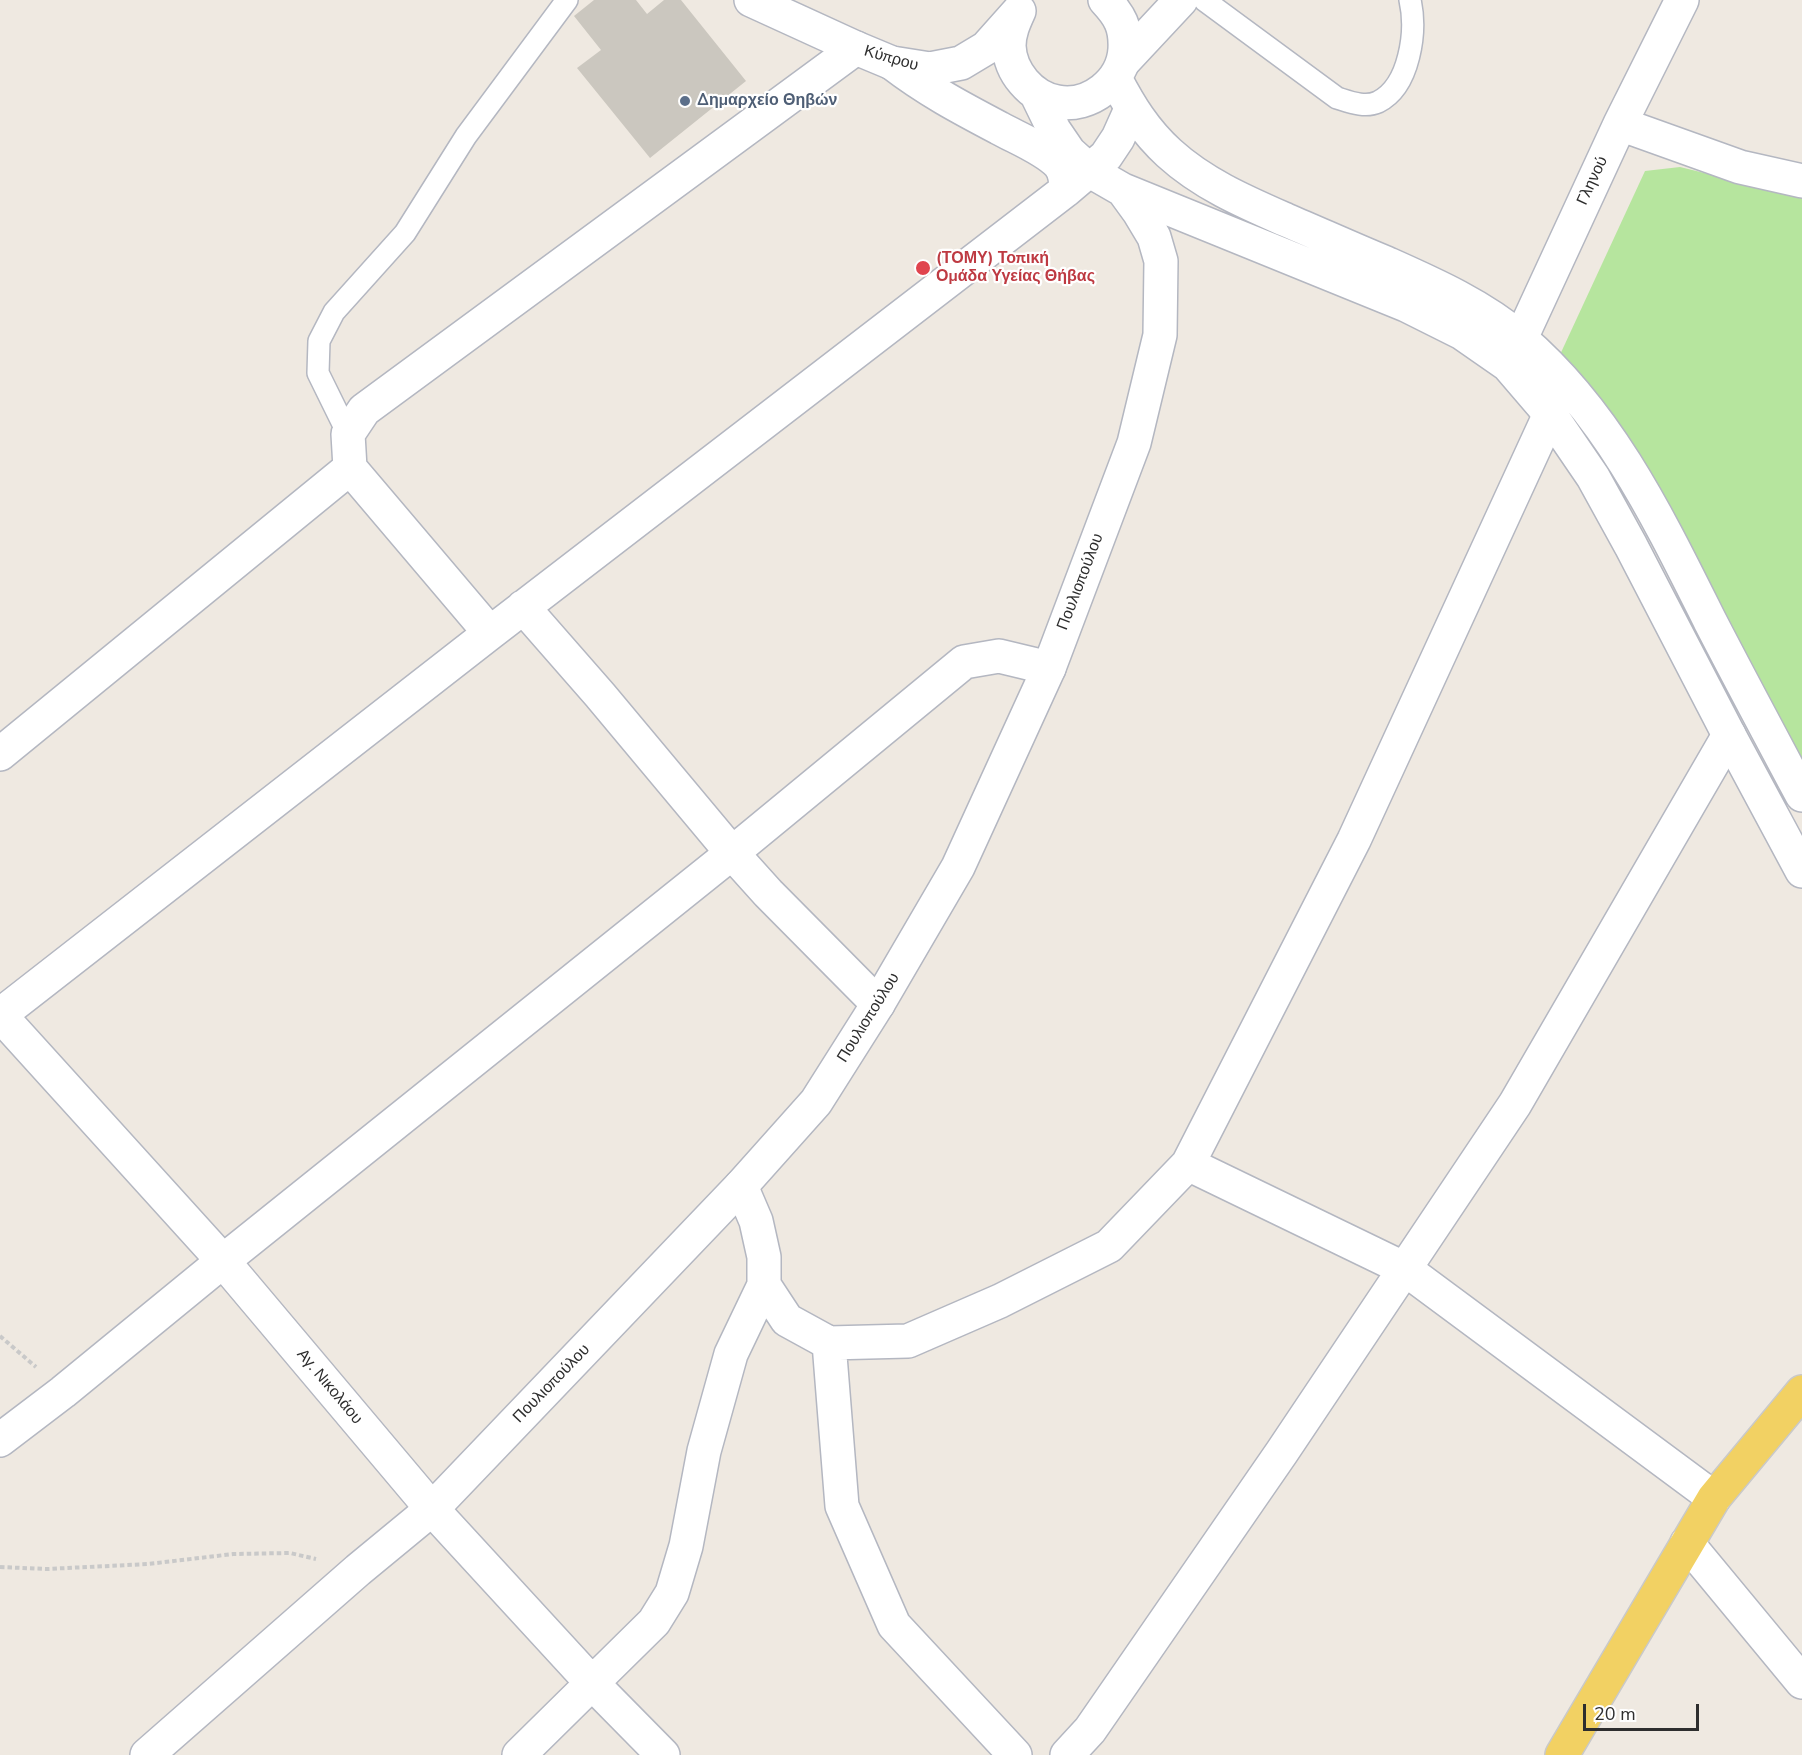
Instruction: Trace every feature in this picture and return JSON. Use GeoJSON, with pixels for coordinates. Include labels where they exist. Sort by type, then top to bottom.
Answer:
{"type":"FeatureCollection","features":[{"type":"Feature","properties":{"kind":"main road"},"geometry":{"type":"LineString","coordinates":[[1562,1755],[1714,1498],[1802,1392]]}},
{"type":"Feature","properties":{"kind":"street","name":"Κύπρου"},"geometry":{"type":"LineString","coordinates":[[751,0],[892,63],[930,69],[962,63],[986,48],[1025,5]]}},
{"type":"Feature","properties":{"kind":"street"},"geometry":{"type":"LineString","coordinates":[[1105,0],[1118,13],[1126,37],[1120,70],[1131,109],[1170,154],[1200,177],[1237,199],[1460,297],[1514,352],[1550,414],[1593,477],[1802,871]]}},
{"type":"Feature","properties":{"kind":"street"},"geometry":{"type":"LineString","coordinates":[[1036,93],[1056,102],[1079,102],[1099,93],[1181,0]]}},
{"type":"Feature","properties":{"kind":"street","name":"Γληνού"},"geometry":{"type":"LineString","coordinates":[[1514,352],[1620,124],[1682,0]]}},
{"type":"Feature","properties":{"kind":"street","name":"Πουλιοπούλου"},"geometry":{"type":"LineString","coordinates":[[147,1755],[358,1570],[432,1509],[741,1186],[816,1102],[878,1004],[958,867],[1048,668],[1134,443],[1160,335],[1161,261],[1154,237],[1123,190],[1078,181],[1069,152],[1054,130],[1036,93],[1022,81],[1013,64],[1009,46],[1011,27],[1025,5]]}},
{"type":"Feature","properties":{"kind":"street"},"geometry":{"type":"LineString","coordinates":[[490,633],[350,468],[348,434],[364,410],[856,48]]}},
{"type":"Feature","properties":{"kind":"street"},"geometry":{"type":"LineString","coordinates":[[892,63],[918,83],[1041,151],[1059,165],[1065,179],[1078,181]]}},
{"type":"Feature","properties":{"kind":"street"},"geometry":{"type":"LineString","coordinates":[[0,1015],[523,607],[1078,181],[1106,156],[1118,138],[1131,109]]}},
{"type":"Feature","properties":{"kind":"street"},"geometry":{"type":"LineString","coordinates":[[1620,124],[1740,167],[1802,181]]}},
{"type":"Feature","properties":{"kind":"street"},"geometry":{"type":"LineString","coordinates":[[1123,190],[1406,305],[1462,333],[1514,352],[1562,379],[1593,415],[1658,518],[1743,687],[1802,795]]}},
{"type":"Feature","properties":{"kind":"street"},"geometry":{"type":"LineString","coordinates":[[764,1285],[786,1320],[829,1343],[908,1341],[1000,1301],[1109,1246],[1188,1164],[1354,840],[1550,414]]}},
{"type":"Feature","properties":{"kind":"street"},"geometry":{"type":"LineString","coordinates":[[0,754],[350,468]]}},
{"type":"Feature","properties":{"kind":"street"},"geometry":{"type":"LineString","coordinates":[[523,607],[600,695],[732,854],[878,1004]]}},
{"type":"Feature","properties":{"kind":"street"},"geometry":{"type":"LineString","coordinates":[[0,1440],[63,1392],[223,1261],[732,854],[964,662],[999,656],[1048,668]]}},
{"type":"Feature","properties":{"kind":"street"},"geometry":{"type":"LineString","coordinates":[[1712,702],[1743,687]]}},
{"type":"Feature","properties":{"kind":"street"},"geometry":{"type":"LineString","coordinates":[[1067,1755],[1090,1730],[1282,1452],[1515,1104],[1729,735]]}},
{"type":"Feature","properties":{"kind":"street","name":"Αγ. Νικολάου"},"geometry":{"type":"LineString","coordinates":[[0,1015],[223,1261],[432,1509],[592,1683],[663,1755]]}},
{"type":"Feature","properties":{"kind":"street"},"geometry":{"type":"LineString","coordinates":[[1188,1164],[1405,1269],[1714,1498]]}},
{"type":"Feature","properties":{"kind":"street"},"geometry":{"type":"LineString","coordinates":[[519,1755],[654,1622],[672,1593],[686,1546],[704,1451],[731,1354],[764,1285],[764,1257],[756,1221],[741,1186]]}},
{"type":"Feature","properties":{"kind":"street"},"geometry":{"type":"LineString","coordinates":[[829,1343],[842,1506],[894,1625],[1015,1755]]}},
{"type":"Feature","properties":{"kind":"street"},"geometry":{"type":"LineString","coordinates":[[1688,1543],[1802,1682]]}},
{"type":"Feature","properties":{"kind":"lane"},"geometry":{"type":"LineString","coordinates":[[348,434],[318,373],[320,341],[334,312],[405,233],[466,136],[567,0]]}},
{"type":"Feature","properties":{"kind":"lane"},"geometry":{"type":"LineString","coordinates":[[1204,0],[1337,98],[1359,105],[1377,102],[1395,87],[1410,58],[1413,14],[1410,0]]}},
{"type":"Feature","properties":{"kind":"path"},"geometry":{"type":"LineString","coordinates":[[0,1336],[63,1392]]}},
{"type":"Feature","properties":{"kind":"path"},"geometry":{"type":"LineString","coordinates":[[0,1567],[47,1569],[136,1565],[233,1554],[290,1553],[358,1570]]}},
{"type":"Feature","properties":{"kind":"green space"},"geometry":{"type":"Polygon","coordinates":[[[1680,167],[1802,197],[1802,768],[1558,359],[1645,171],[1680,167]]]}},
{"type":"Feature","properties":{"kind":"building"},"geometry":{"type":"Polygon","coordinates":[[[594,0],[636,0],[647,14],[664,0],[681,0],[746,81],[650,158],[577,68],[601,50],[574,16],[594,0]]]}},
{"type":"Feature","properties":{"kind":"place","name":"Δημαρχείο Θηβών"},"geometry":{"type":"Point","coordinates":[685,101]}},
{"type":"Feature","properties":{"kind":"place","name":"(ΤΟΜΥ) Τοπική Ομάδα Υγείας Θήβας"},"geometry":{"type":"Point","coordinates":[923,268]}}]}
